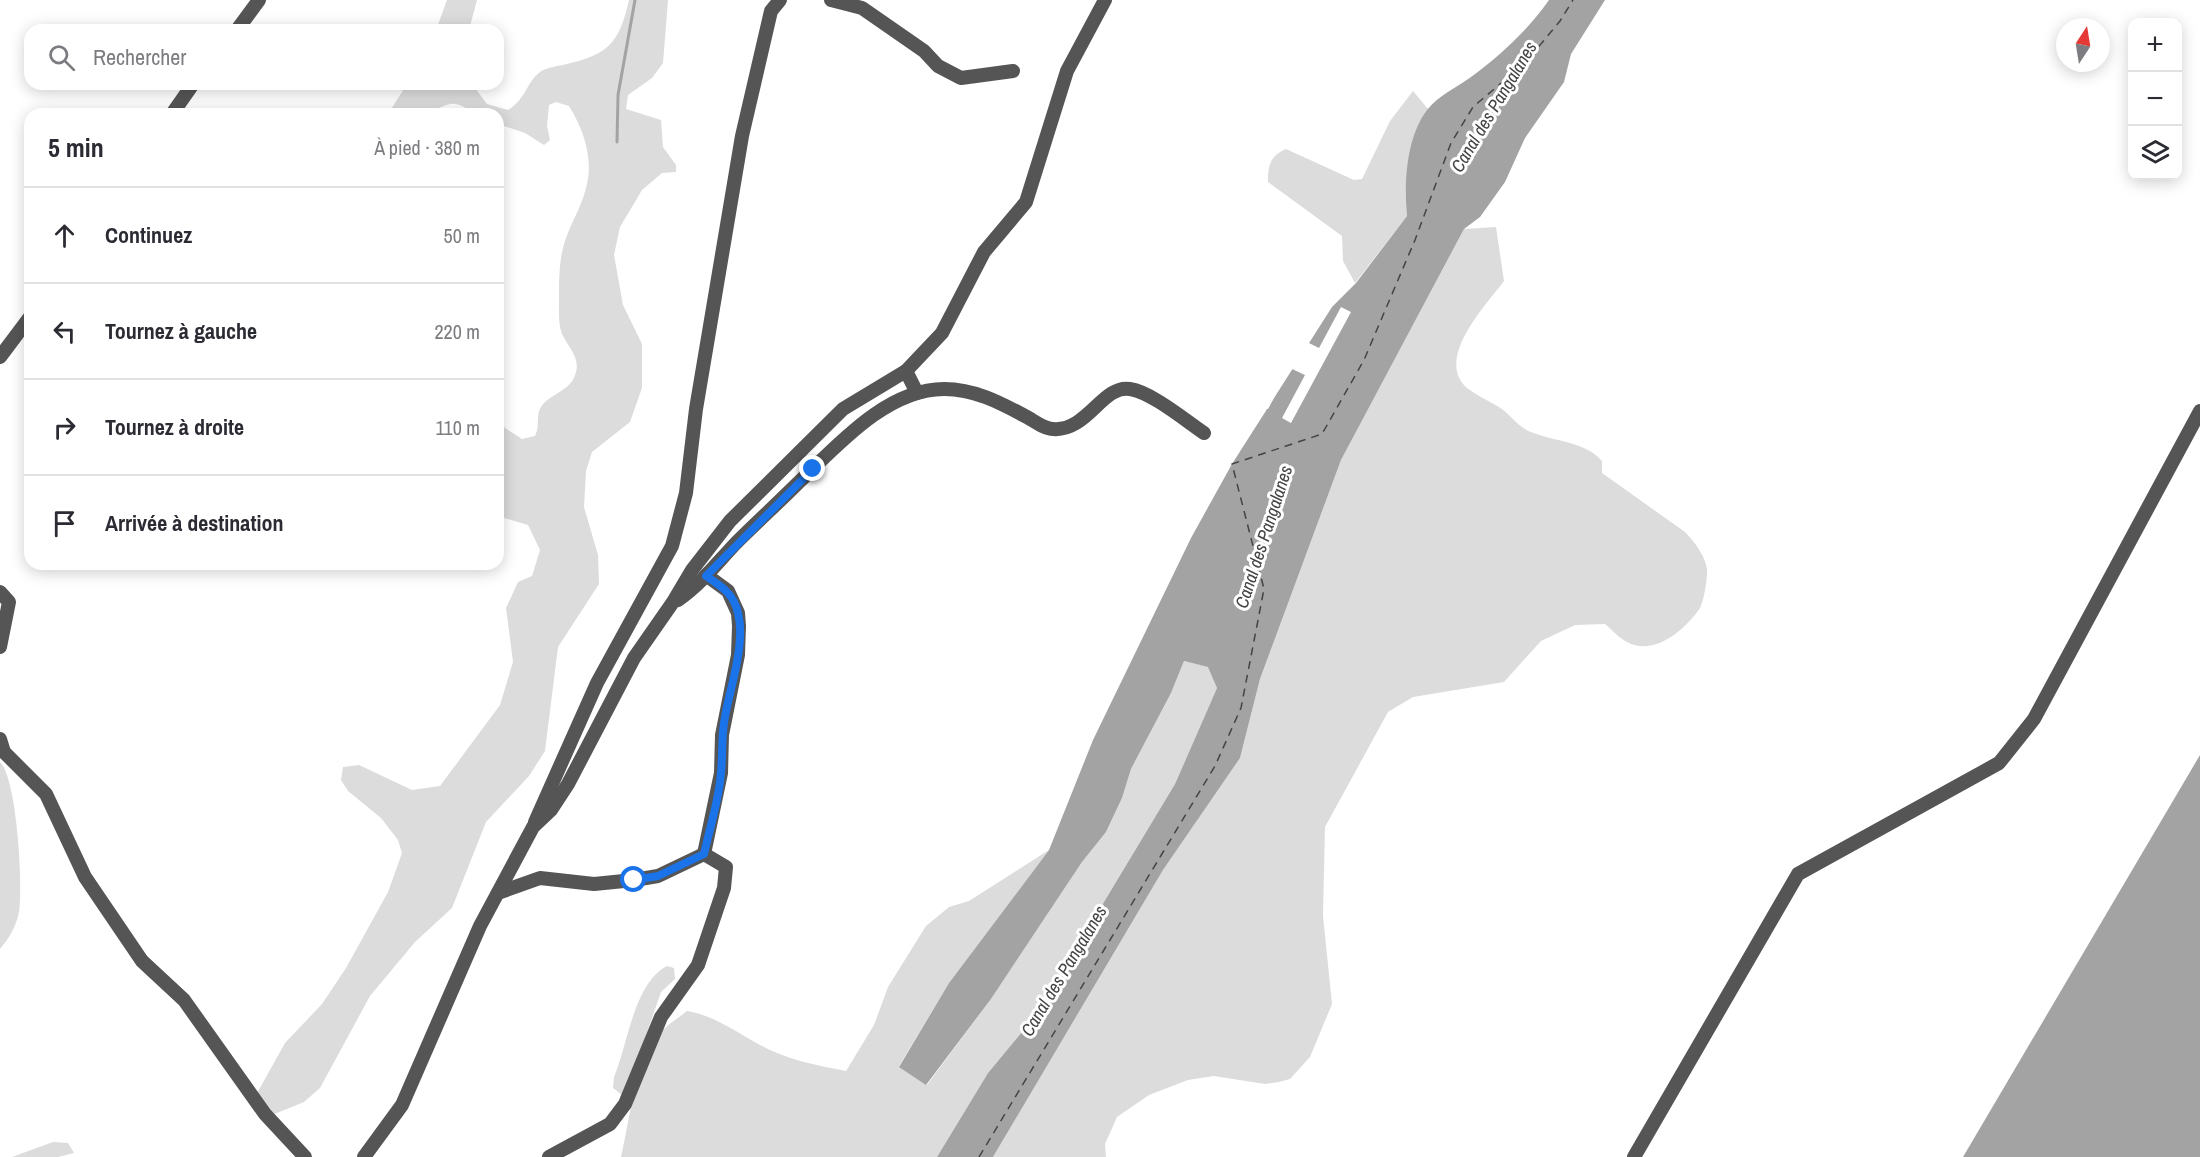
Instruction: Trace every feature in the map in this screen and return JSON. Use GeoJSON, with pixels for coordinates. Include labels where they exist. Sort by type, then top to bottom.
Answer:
{"type":"FeatureCollection","features":[{"type":"Feature","properties":{"kind":"street"},"geometry":{"type":"LineString","coordinates":[[241,24],[259,0]]}},
{"type":"Feature","properties":{"kind":"street"},"geometry":{"type":"LineString","coordinates":[[364,1157],[402,1105],[480,926],[533,827],[597,683],[672,546],[686,493],[696,409],[742,136],[772,6],[780,0]]}},
{"type":"Feature","properties":{"kind":"street"},"geometry":{"type":"LineString","coordinates":[[831,0],[862,8],[924,51],[938,66],[961,78],[1013,71]]}},
{"type":"Feature","properties":{"kind":"street"},"geometry":{"type":"LineString","coordinates":[[533,827],[551,810],[568,784],[634,658],[692,570],[738,513],[843,409],[906,370],[942,333],[984,252],[1026,202],[1067,71],[1105,0]]}},
{"type":"Feature","properties":{"kind":"street"},"geometry":{"type":"LineString","coordinates":[[176,108],[189,90]]}},
{"type":"Feature","properties":{"kind":"street"},"geometry":{"type":"LineString","coordinates":[[0,357],[24,325]]}},
{"type":"Feature","properties":{"kind":"street"},"geometry":{"type":"LineString","coordinates":[[906,370],[917,393]]}},
{"type":"Feature","properties":{"kind":"street"},"geometry":{"type":"LineString","coordinates":[[673,602],[697,586],[859,425],[917,393],[942,389],[971,392],[999,402],[1050,429],[1064,429],[1077,425],[1117,389],[1130,389],[1144,394],[1204,433]]}},
{"type":"Feature","properties":{"kind":"street"},"geometry":{"type":"LineString","coordinates":[[1634,1157],[1798,874],[1999,763],[2034,719],[2200,411]]}},
{"type":"Feature","properties":{"kind":"street"},"geometry":{"type":"LineString","coordinates":[[704,854],[721,773],[722,735],[738,655],[739,626],[738,613],[728,591],[706,576]]}},
{"type":"Feature","properties":{"kind":"street"},"geometry":{"type":"LineString","coordinates":[[0,592],[9,602],[0,647]]}},
{"type":"Feature","properties":{"kind":"street"},"geometry":{"type":"LineString","coordinates":[[0,739],[4,752],[46,794],[85,877],[142,961],[184,1000],[265,1114],[305,1157]]}},
{"type":"Feature","properties":{"kind":"street"},"geometry":{"type":"LineString","coordinates":[[498,893],[540,878],[594,884],[658,876],[704,854]]}},
{"type":"Feature","properties":{"kind":"street"},"geometry":{"type":"LineString","coordinates":[[549,1157],[610,1124],[621,1111],[661,1017],[698,965],[724,888],[726,867],[704,854]]}},
{"type":"Feature","properties":{"kind":"shaded area"},"geometry":{"type":"Polygon","coordinates":[[[447,0],[477,0],[471,24],[438,24],[447,0]]]}},
{"type":"Feature","properties":{"kind":"shaded area"},"geometry":{"type":"Polygon","coordinates":[[[629,0],[668,0],[663,63],[652,78],[628,95],[626,109],[661,120],[663,147],[676,165],[676,172],[662,173],[642,190],[620,227],[614,255],[623,305],[642,344],[642,388],[630,422],[592,452],[586,471],[584,507],[598,555],[599,584],[558,647],[545,751],[529,776],[486,822],[452,908],[415,942],[370,996],[320,1088],[304,1102],[272,1115],[256,1095],[285,1043],[322,1004],[346,968],[388,892],[402,853],[398,840],[381,818],[348,791],[341,780],[343,767],[359,765],[412,790],[440,786],[500,705],[513,662],[506,608],[518,582],[532,576],[540,550],[528,525],[504,518],[504,426],[522,439],[535,436],[541,407],[571,382],[576,372],[575,357],[560,326],[560,273],[563,248],[584,196],[589,167],[583,135],[569,106],[556,102],[549,105],[547,126],[550,140],[544,145],[525,133],[504,126],[504,109],[508,110],[519,101],[531,81],[540,72],[593,56],[602,51],[616,37],[629,0]]]}},
{"type":"Feature","properties":{"kind":"shaded area"},"geometry":{"type":"Polygon","coordinates":[[[403,90],[476,90],[487,104],[501,108],[464,108],[450,104],[439,108],[392,108],[403,90]]]}},
{"type":"Feature","properties":{"kind":"shaded area"},"geometry":{"type":"Polygon","coordinates":[[[1413,91],[1428,109],[1417,134],[1410,161],[1406,188],[1407,216],[1355,283],[1343,261],[1342,236],[1268,182],[1269,166],[1276,155],[1286,149],[1354,180],[1362,179],[1390,121],[1413,91]]]}},
{"type":"Feature","properties":{"kind":"shaded area"},"geometry":{"type":"Polygon","coordinates":[[[1496,227],[1504,281],[1466,333],[1456,362],[1458,376],[1467,388],[1499,407],[1527,430],[1587,449],[1595,454],[1602,461],[1602,473],[1685,532],[1699,550],[1707,571],[1700,608],[1678,632],[1648,646],[1637,646],[1627,642],[1605,624],[1575,625],[1541,641],[1504,682],[1413,697],[1388,712],[1325,827],[1323,916],[1332,1004],[1310,1057],[1290,1079],[1265,1084],[1214,1076],[1188,1080],[1149,1095],[1117,1117],[1105,1144],[1106,1157],[993,1157],[1163,870],[1240,758],[1260,679],[1341,460],[1464,229],[1496,227]]]}},
{"type":"Feature","properties":{"kind":"shaded area"},"geometry":{"type":"Polygon","coordinates":[[[1184,661],[1209,667],[1217,688],[1175,784],[1036,1015],[988,1073],[937,1157],[621,1157],[635,1089],[646,1056],[665,1028],[687,1011],[720,1022],[779,1054],[807,1063],[846,1071],[874,1025],[888,987],[926,926],[949,907],[969,901],[1049,850],[949,983],[899,1066],[927,1085],[991,999],[1082,862],[1106,832],[1122,798],[1131,769],[1171,693],[1184,661]]]}},
{"type":"Feature","properties":{"kind":"shaded area"},"geometry":{"type":"Polygon","coordinates":[[[0,762],[6,772],[15,810],[20,899],[18,917],[12,932],[0,949],[0,762]]]}},
{"type":"Feature","properties":{"kind":"shaded area"},"geometry":{"type":"Polygon","coordinates":[[[667,966],[674,968],[675,979],[661,992],[627,1090],[622,1095],[613,1088],[614,1077],[633,1016],[647,986],[656,974],[667,966]]]}},
{"type":"Feature","properties":{"kind":"shaded area"},"geometry":{"type":"Polygon","coordinates":[[[53,1142],[68,1143],[74,1153],[58,1157],[12,1157],[53,1142]]]}},
{"type":"Feature","properties":{"kind":"water","name":"Canal des Pangalanes"},"geometry":{"type":"Polygon","coordinates":[[[1549,0],[1605,0],[1571,54],[1564,82],[1525,138],[1505,182],[1480,217],[1464,229],[1341,460],[1260,679],[1240,758],[1163,870],[993,1157],[937,1157],[988,1073],[1036,1015],[1175,784],[1217,688],[1208,667],[1184,661],[1171,693],[1131,769],[1122,798],[1106,832],[1082,862],[991,999],[926,1085],[899,1067],[949,983],[1049,850],[1093,740],[1191,538],[1232,464],[1332,307],[1356,283],[1407,216],[1406,175],[1411,147],[1420,121],[1437,100],[1482,69],[1513,42],[1549,0]]]}},
{"type":"Feature","properties":{"kind":"water"},"geometry":{"type":"Polygon","coordinates":[[[2200,755],[2200,1157],[1963,1157],[2200,755]]]}},
{"type":"Feature","properties":{"kind":"pier"},"geometry":{"type":"Polygon","coordinates":[[[1341,307],[1351,312],[1291,423],[1282,418],[1305,375],[1290,368],[1307,342],[1319,348],[1341,307]]]}},
{"type":"Feature","properties":{"kind":"pier"},"geometry":{"type":"Polygon","coordinates":[[[1288,373],[1268,409],[1265,408],[1288,373]]]}},
{"type":"Feature","properties":{"kind":"waterway"},"geometry":{"type":"LineString","coordinates":[[617,142],[618,95],[635,0]]}},
{"type":"Feature","properties":{"kind":"ferry route"},"geometry":{"type":"LineString","coordinates":[[979,1157],[1215,766],[1241,708],[1264,589],[1232,464],[1322,434],[1364,360],[1415,240],[1451,143],[1473,107],[1526,62],[1560,21],[1573,0]]}},
{"type":"Feature","properties":{"kind":"route"},"geometry":{"type":"LineString","coordinates":[[634,880],[658,876],[704,854],[717,801],[721,773],[722,735],[738,655],[739,626],[738,613],[728,591],[706,576],[737,542],[813,469]]}}]}
